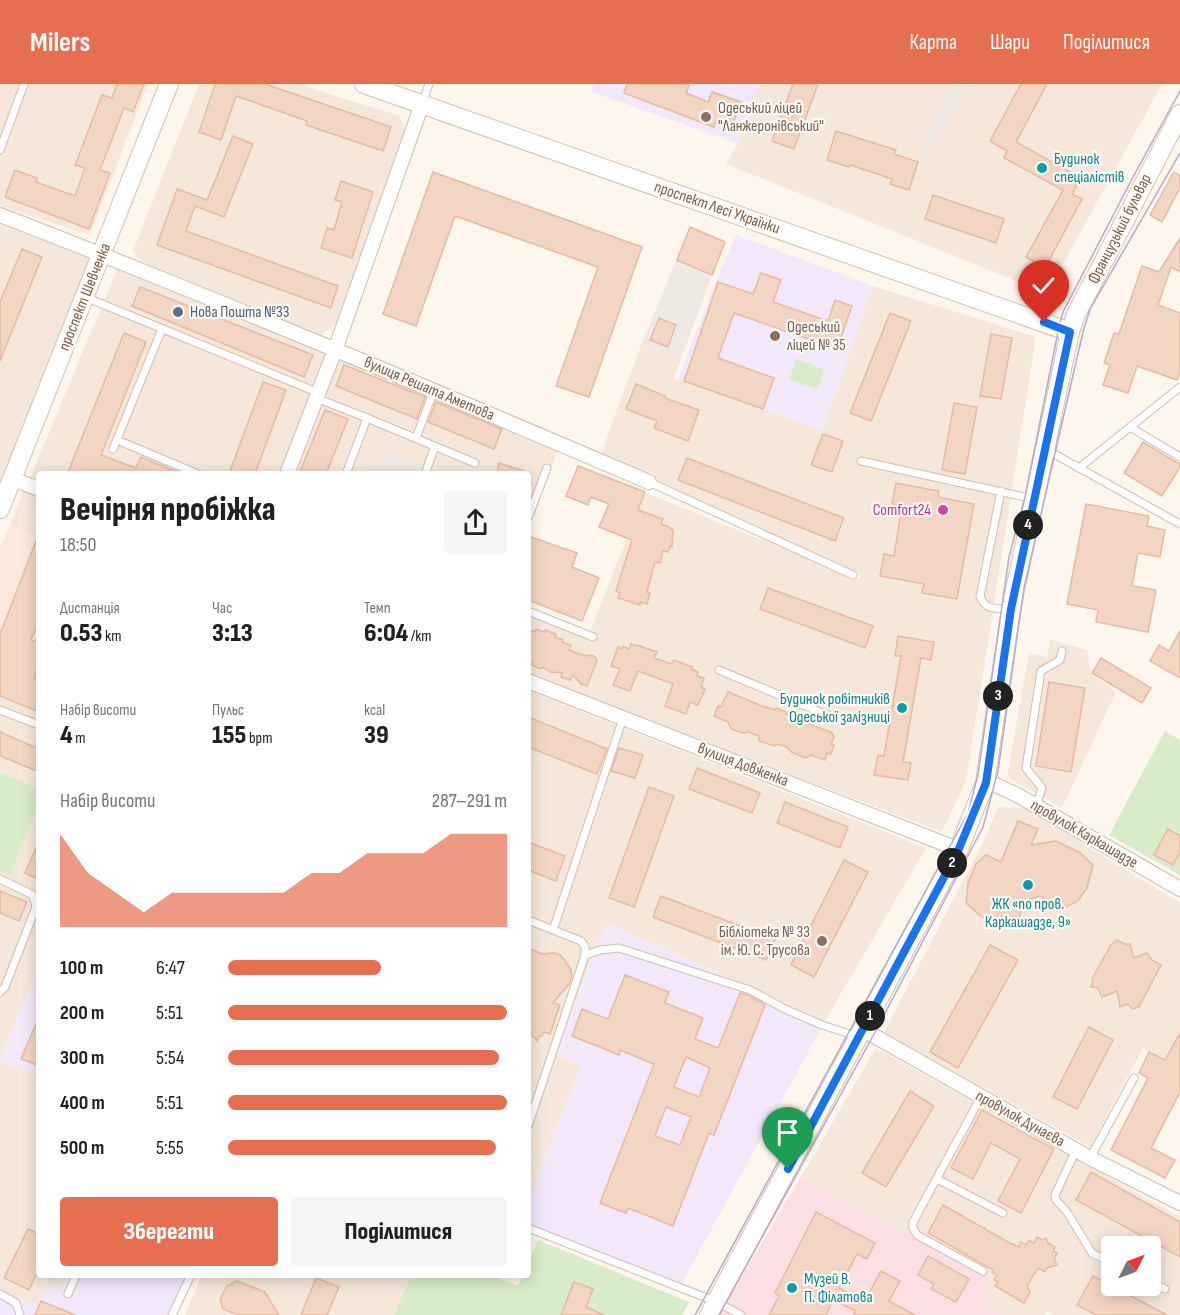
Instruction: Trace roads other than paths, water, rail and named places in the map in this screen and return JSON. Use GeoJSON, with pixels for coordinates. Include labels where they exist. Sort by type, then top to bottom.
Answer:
{"type":"FeatureCollection","features":[{"type":"Feature","properties":{"kind":"street","name":"проспект Шевченка"},"geometry":{"type":"LineString","coordinates":[[5,493],[170,84]]}},
{"type":"Feature","properties":{"kind":"street","name":"проспект Лесі Українки"},"geometry":{"type":"LineString","coordinates":[[364,84],[1070,332]]}},
{"type":"Feature","properties":{"kind":"street"},"geometry":{"type":"LineString","coordinates":[[288,471],[335,350],[422,104]]}},
{"type":"Feature","properties":{"kind":"street","name":"Французький бульвар"},"geometry":{"type":"LineString","coordinates":[[713,1308],[958,851],[986,783],[1011,609],[1070,332],[1091,285],[1180,114]]}},
{"type":"Feature","properties":{"kind":"street","name":"вулиця Решата Аметова"},"geometry":{"type":"LineString","coordinates":[[0,215],[102,254],[434,390],[649,482]]}},
{"type":"Feature","properties":{"kind":"street"},"geometry":{"type":"LineString","coordinates":[[5,493],[36,489]]}},
{"type":"Feature","properties":{"kind":"street","name":"вулиця Довженка"},"geometry":{"type":"LineString","coordinates":[[531,682],[958,851]]}},
{"type":"Feature","properties":{"kind":"street","name":"провулок Каркашадзе"},"geometry":{"type":"LineString","coordinates":[[986,783],[996,785],[1036,806],[1180,889]]}},
{"type":"Feature","properties":{"kind":"street","name":"провулок Дунаєва"},"geometry":{"type":"LineString","coordinates":[[860,1033],[1090,1158],[1180,1203]]}},
{"type":"Feature","properties":{"kind":"lane"},"geometry":{"type":"LineString","coordinates":[[0,150],[24,84]]}},
{"type":"Feature","properties":{"kind":"lane"},"geometry":{"type":"LineString","coordinates":[[422,104],[429,84]]}},
{"type":"Feature","properties":{"kind":"lane"},"geometry":{"type":"LineString","coordinates":[[85,297],[475,463]]}},
{"type":"Feature","properties":{"kind":"lane"},"geometry":{"type":"LineString","coordinates":[[113,449],[162,328]]}},
{"type":"Feature","properties":{"kind":"lane"},"geometry":{"type":"LineString","coordinates":[[1079,468],[1180,387]]}},
{"type":"Feature","properties":{"kind":"lane"},"geometry":{"type":"LineString","coordinates":[[416,438],[434,390]]}},
{"type":"Feature","properties":{"kind":"lane"},"geometry":{"type":"LineString","coordinates":[[347,471],[367,418]]}},
{"type":"Feature","properties":{"kind":"lane"},"geometry":{"type":"LineString","coordinates":[[1130,427],[1180,458]]}},
{"type":"Feature","properties":{"kind":"lane"},"geometry":{"type":"LineString","coordinates":[[117,440],[191,471]]}},
{"type":"Feature","properties":{"kind":"lane"},"geometry":{"type":"LineString","coordinates":[[426,471],[435,446]]}},
{"type":"Feature","properties":{"kind":"lane"},"geometry":{"type":"LineString","coordinates":[[1045,449],[1180,524]]}},
{"type":"Feature","properties":{"kind":"lane"},"geometry":{"type":"LineString","coordinates":[[861,460],[1034,499]]}},
{"type":"Feature","properties":{"kind":"lane"},"geometry":{"type":"LineString","coordinates":[[531,510],[547,468]]}},
{"type":"Feature","properties":{"kind":"lane","name":"вулиця Решата Аметова"},"geometry":{"type":"LineString","coordinates":[[649,482],[854,575]]}},
{"type":"Feature","properties":{"kind":"lane"},"geometry":{"type":"LineString","coordinates":[[1001,491],[980,597],[984,604],[991,608],[1011,609]]}},
{"type":"Feature","properties":{"kind":"lane"},"geometry":{"type":"LineString","coordinates":[[531,612],[593,637]]}},
{"type":"Feature","properties":{"kind":"lane"},"geometry":{"type":"LineString","coordinates":[[1036,806],[1042,788],[1026,768],[1041,671],[1060,660],[1062,651]]}},
{"type":"Feature","properties":{"kind":"lane"},"geometry":{"type":"LineString","coordinates":[[719,670],[832,717]]}},
{"type":"Feature","properties":{"kind":"lane"},"geometry":{"type":"LineString","coordinates":[[0,710],[36,724]]}},
{"type":"Feature","properties":{"kind":"lane"},"geometry":{"type":"LineString","coordinates":[[553,930],[623,718]]}},
{"type":"Feature","properties":{"kind":"lane"},"geometry":{"type":"LineString","coordinates":[[0,879],[33,895],[36,908],[5,987],[0,992]]}},
{"type":"Feature","properties":{"kind":"lane"},"geometry":{"type":"LineString","coordinates":[[531,921],[581,941],[585,947],[585,955],[531,1117]]}},
{"type":"Feature","properties":{"kind":"lane"},"geometry":{"type":"LineString","coordinates":[[585,955],[600,950],[619,948],[750,990],[822,1025],[860,1033]]}},
{"type":"Feature","properties":{"kind":"lane"},"geometry":{"type":"LineString","coordinates":[[1090,1158],[1134,1078]]}},
{"type":"Feature","properties":{"kind":"lane"},"geometry":{"type":"LineString","coordinates":[[981,1097],[913,1222],[913,1228],[917,1234],[983,1271]]}},
{"type":"Feature","properties":{"kind":"lane"},"geometry":{"type":"LineString","coordinates":[[1076,1150],[1055,1195],[1056,1200],[1067,1212],[1092,1253],[1101,1258]]}},
{"type":"Feature","properties":{"kind":"lane"},"geometry":{"type":"LineString","coordinates":[[937,1179],[1003,1214]]}},
{"type":"Feature","properties":{"kind":"lane"},"geometry":{"type":"LineString","coordinates":[[531,1229],[713,1308],[741,1315]]}},
{"type":"Feature","properties":{"kind":"lane"},"geometry":{"type":"LineString","coordinates":[[68,1294],[75,1278]]}},
{"type":"Feature","properties":{"kind":"lane"},"geometry":{"type":"LineString","coordinates":[[172,1315],[190,1278]]}},
{"type":"Feature","properties":{"kind":"lane"},"geometry":{"type":"LineString","coordinates":[[1161,1287],[1165,1289]]}},
{"type":"Feature","properties":{"kind":"lane"},"geometry":{"type":"LineString","coordinates":[[0,1294],[16,1303],[20,1315]]}},
{"type":"Feature","properties":{"kind":"tram line"},"geometry":{"type":"LineString","coordinates":[[695,1315],[968,813],[978,775],[1009,557],[1025,497],[1063,312],[1180,91]]}},
{"type":"Feature","properties":{"kind":"tram line"},"geometry":{"type":"LineString","coordinates":[[719,1315],[873,1036],[983,827],[998,771],[1024,588],[1083,332],[1090,309],[1180,153]]}},
{"type":"Feature","properties":{"kind":"place","name":"Одеський ліцей \"Ланжеронівський\""},"geometry":{"type":"Point","coordinates":[706,117]}},
{"type":"Feature","properties":{"kind":"place","name":"Будинок спеціалістів"},"geometry":{"type":"Point","coordinates":[1042,168]}},
{"type":"Feature","properties":{"kind":"place","name":"Нова Пошта №33"},"geometry":{"type":"Point","coordinates":[178,312]}},
{"type":"Feature","properties":{"kind":"place","name":"Одеський ліцей № 35"},"geometry":{"type":"Point","coordinates":[775,336]}},
{"type":"Feature","properties":{"kind":"place","name":"Comfort24"},"geometry":{"type":"Point","coordinates":[943,510]}},
{"type":"Feature","properties":{"kind":"place","name":"Будинок робітників Одеської залізниці"},"geometry":{"type":"Point","coordinates":[902,708]}},
{"type":"Feature","properties":{"kind":"place","name":"ЖК «по пров. Каркашадзе, 9»"},"geometry":{"type":"Point","coordinates":[1028,885]}},
{"type":"Feature","properties":{"kind":"place","name":"Бібліотека № 33 ім. Ю. С. Трусова"},"geometry":{"type":"Point","coordinates":[822,941]}},
{"type":"Feature","properties":{"kind":"place","name":"Музей В. П. Філатова"},"geometry":{"type":"Point","coordinates":[792,1288]}}]}
